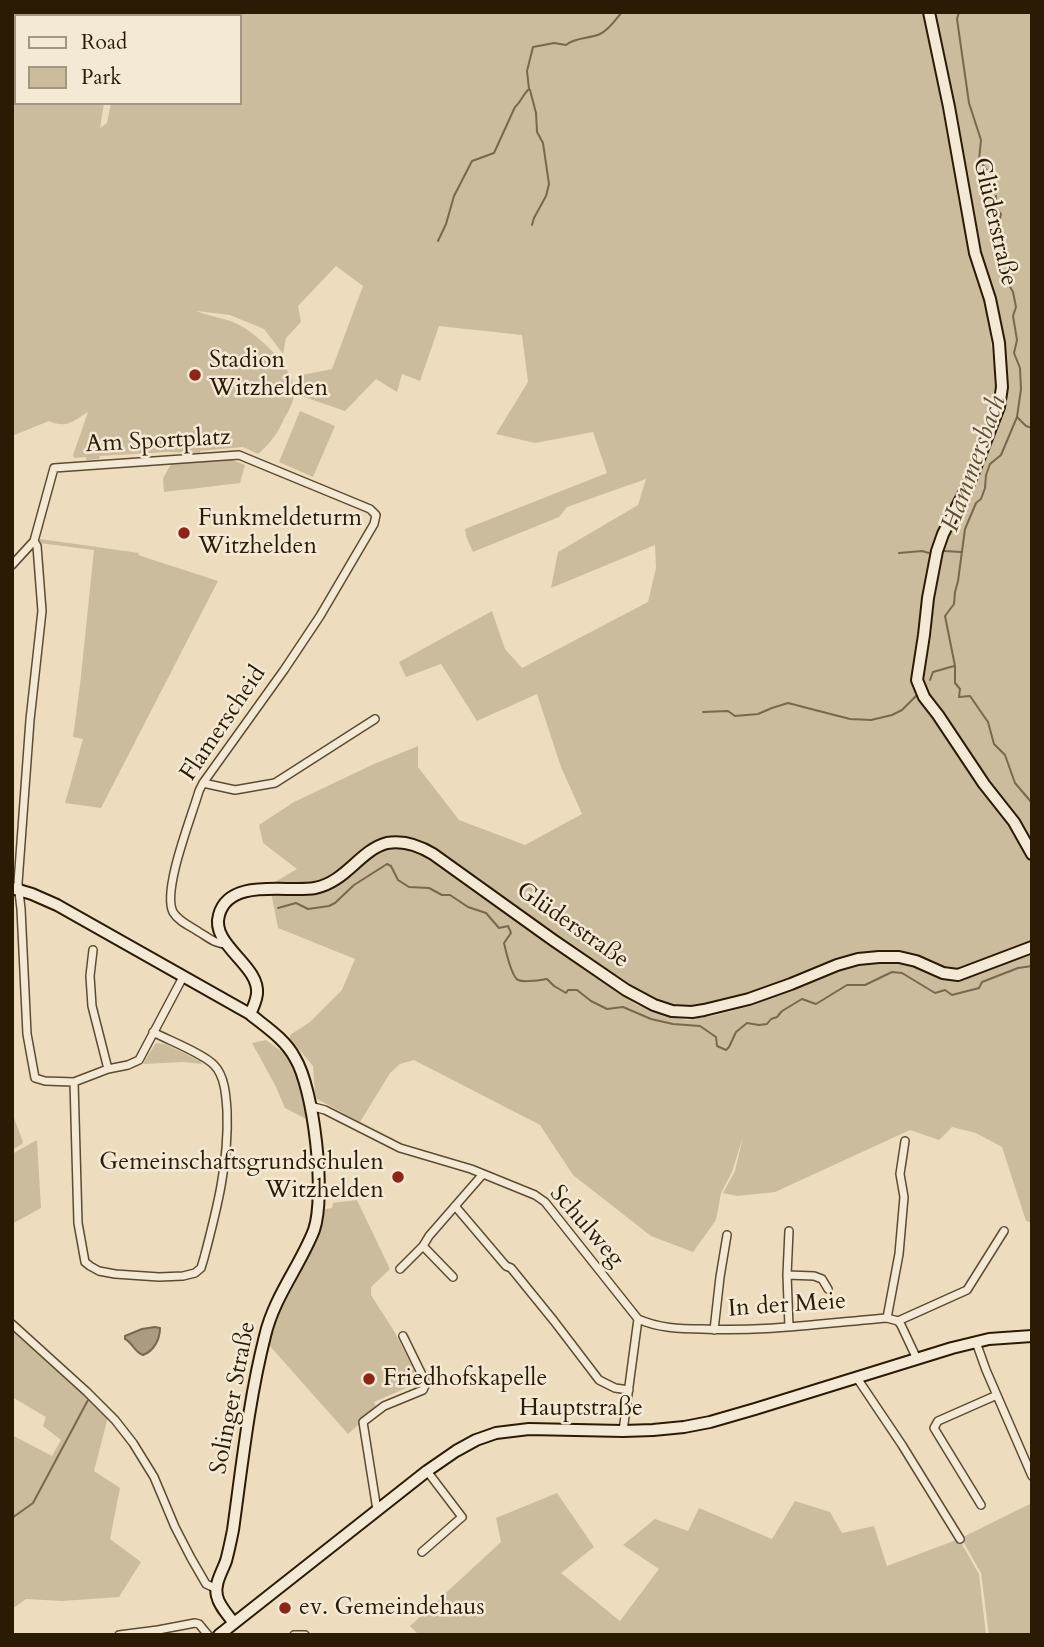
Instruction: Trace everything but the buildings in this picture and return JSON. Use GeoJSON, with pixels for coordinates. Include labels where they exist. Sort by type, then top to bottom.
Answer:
{"type":"FeatureCollection","features":[{"type":"Feature","properties":{"kind":"main road","name":"Glüderstraße"},"geometry":{"type":"LineString","coordinates":[[929,12],[973,244],[990,299],[999,343],[1002,387],[999,407],[963,496],[937,551],[926,608],[917,680],[924,697],[984,784],[1014,822],[1032,854]]}},
{"type":"Feature","properties":{"kind":"main road","name":"Glüderstraße"},"geometry":{"type":"LineString","coordinates":[[250,1014],[257,995],[255,982],[219,930],[218,919],[225,903],[237,894],[258,889],[309,889],[324,886],[340,878],[376,848],[388,843],[415,845],[433,854],[626,990],[672,1011],[692,1012],[749,999],[858,959],[899,957],[943,973],[958,975],[1032,947]]}},
{"type":"Feature","properties":{"kind":"main road","name":"Solinger Straße"},"geometry":{"type":"LineString","coordinates":[[16,889],[57,905],[250,1014],[289,1049],[305,1082],[318,1175],[317,1218],[307,1245],[275,1307],[265,1335],[243,1445],[230,1545],[217,1589]]}},
{"type":"Feature","properties":{"kind":"main road","name":"Hauptstraße"},"geometry":{"type":"LineString","coordinates":[[219,1635],[427,1471],[475,1440],[512,1430],[624,1431],[671,1429],[710,1422],[976,1342],[1032,1336]]}},
{"type":"Feature","properties":{"kind":"main road"},"geometry":{"type":"LineString","coordinates":[[217,1589],[219,1602],[234,1623]]}},
{"type":"Feature","properties":{"kind":"street","name":"Am Sportplatz"},"geometry":{"type":"LineString","coordinates":[[34,541],[54,468],[239,454],[370,509],[376,515]]}},
{"type":"Feature","properties":{"kind":"street","name":"Flamerscheid"},"geometry":{"type":"LineString","coordinates":[[228,944],[220,944],[183,922],[171,905],[174,875],[187,827],[203,783],[320,616],[374,524],[376,515]]}},
{"type":"Feature","properties":{"kind":"street"},"geometry":{"type":"LineString","coordinates":[[12,565],[34,541],[37,547],[42,611],[16,889],[27,1034],[35,1078],[74,1082],[139,1060],[183,977]]}},
{"type":"Feature","properties":{"kind":"street"},"geometry":{"type":"LineString","coordinates":[[203,783],[235,790],[275,783],[375,719]]}},
{"type":"Feature","properties":{"kind":"street"},"geometry":{"type":"LineString","coordinates":[[93,950],[90,976],[92,1006],[108,1069]]}},
{"type":"Feature","properties":{"kind":"street"},"geometry":{"type":"LineString","coordinates":[[74,1082],[78,1223],[85,1262],[99,1271],[114,1274],[150,1277],[195,1273],[201,1268],[222,1183],[228,1129],[226,1097],[222,1079],[213,1063],[153,1032]]}},
{"type":"Feature","properties":{"kind":"street","name":"Schulweg"},"geometry":{"type":"LineString","coordinates":[[310,1106],[325,1110],[400,1148],[471,1169],[535,1195],[545,1202],[638,1319]]}},
{"type":"Feature","properties":{"kind":"street"},"geometry":{"type":"LineString","coordinates":[[887,1318],[899,1254],[904,1197],[900,1174],[905,1142]]}},
{"type":"Feature","properties":{"kind":"street"},"geometry":{"type":"LineString","coordinates":[[400,1269],[484,1174]]}},
{"type":"Feature","properties":{"kind":"street"},"geometry":{"type":"LineString","coordinates":[[456,1206],[506,1266],[512,1268],[599,1380],[615,1388],[629,1390]]}},
{"type":"Feature","properties":{"kind":"street"},"geometry":{"type":"LineString","coordinates":[[789,1231],[789,1327]]}},
{"type":"Feature","properties":{"kind":"street"},"geometry":{"type":"LineString","coordinates":[[917,1359],[898,1321],[967,1290],[1004,1231]]}},
{"type":"Feature","properties":{"kind":"street"},"geometry":{"type":"LineString","coordinates":[[714,1330],[727,1235]]}},
{"type":"Feature","properties":{"kind":"street"},"geometry":{"type":"LineString","coordinates":[[423,1246],[453,1277]]}},
{"type":"Feature","properties":{"kind":"street"},"geometry":{"type":"LineString","coordinates":[[787,1275],[814,1276],[821,1279],[828,1289]]}},
{"type":"Feature","properties":{"kind":"street","name":"In der Meie"},"geometry":{"type":"LineString","coordinates":[[638,1319],[672,1328],[714,1330],[751,1330],[887,1318],[898,1321]]}},
{"type":"Feature","properties":{"kind":"street"},"geometry":{"type":"LineString","coordinates":[[624,1431],[638,1319]]}},
{"type":"Feature","properties":{"kind":"street"},"geometry":{"type":"LineString","coordinates":[[12,1324],[87,1391],[133,1443],[154,1477],[191,1558],[206,1584],[217,1589]]}},
{"type":"Feature","properties":{"kind":"street"},"geometry":{"type":"LineString","coordinates":[[377,1510],[363,1422],[384,1406],[423,1390],[426,1383],[403,1336]]}},
{"type":"Feature","properties":{"kind":"street"},"geometry":{"type":"LineString","coordinates":[[976,1342],[1031,1472]]}},
{"type":"Feature","properties":{"kind":"street"},"geometry":{"type":"LineString","coordinates":[[858,1378],[960,1539]]}},
{"type":"Feature","properties":{"kind":"street"},"geometry":{"type":"LineString","coordinates":[[981,1505],[934,1428],[938,1421],[997,1395]]}},
{"type":"Feature","properties":{"kind":"street"},"geometry":{"type":"LineString","coordinates":[[422,1552],[462,1517],[427,1471]]}},
{"type":"Feature","properties":{"kind":"street"},"geometry":{"type":"LineString","coordinates":[[118,1635],[159,1632],[195,1623],[208,1635]]}},
{"type":"Feature","properties":{"kind":"street"},"geometry":{"type":"LineString","coordinates":[[294,1635],[303,1634]]}},
{"type":"Feature","properties":{"kind":"green space"},"geometry":{"type":"Polygon","coordinates":[[[73,12],[126,12],[126,14],[72,14],[73,12]]]}},
{"type":"Feature","properties":{"kind":"green space"},"geometry":{"type":"Polygon","coordinates":[[[924,12],[970,257],[987,309],[997,390],[996,401],[965,480],[947,517],[915,657],[913,679],[920,699],[971,775],[1011,824],[1032,865],[1032,942],[959,970],[942,969],[922,958],[905,954],[865,953],[836,960],[754,993],[703,1006],[678,1008],[661,1004],[636,992],[440,854],[393,840],[325,882],[270,885],[297,869],[263,843],[259,825],[294,802],[418,746],[418,767],[459,820],[525,845],[582,814],[561,767],[537,694],[477,721],[441,664],[406,677],[399,662],[492,611],[505,649],[522,668],[648,602],[656,568],[655,545],[551,588],[558,552],[638,505],[646,479],[567,507],[559,517],[473,552],[465,529],[607,473],[593,432],[535,443],[496,434],[528,382],[522,335],[439,326],[420,381],[402,374],[397,392],[376,379],[345,411],[304,397],[302,375],[332,369],[363,286],[336,266],[298,306],[301,322],[286,338],[283,354],[264,329],[230,315],[196,311],[232,322],[250,332],[282,362],[292,380],[294,392],[290,408],[273,438],[258,454],[243,447],[200,453],[100,456],[99,459],[86,460],[86,457],[74,458],[88,412],[70,423],[49,421],[12,436],[14,36],[14,105],[104,105],[100,128],[107,123],[111,105],[242,105],[242,14],[130,14],[924,12]]]}},
{"type":"Feature","properties":{"kind":"green space"},"geometry":{"type":"Polygon","coordinates":[[[934,12],[1032,12],[1032,844],[929,695],[923,675],[931,637],[939,564],[946,541],[999,418],[997,314],[992,287],[982,259],[934,12]]]}},
{"type":"Feature","properties":{"kind":"green space"},"geometry":{"type":"Polygon","coordinates":[[[300,411],[335,426],[313,477],[279,462],[300,411]]]}},
{"type":"Feature","properties":{"kind":"green space"},"geometry":{"type":"Polygon","coordinates":[[[228,458],[245,465],[240,483],[164,492],[163,478],[173,461],[228,458]]]}},
{"type":"Feature","properties":{"kind":"green space"},"geometry":{"type":"Polygon","coordinates":[[[40,539],[139,553],[138,555],[218,581],[101,808],[65,803],[83,739],[73,737],[94,550],[39,543],[40,539]]]}},
{"type":"Feature","properties":{"kind":"green space"},"geometry":{"type":"Polygon","coordinates":[[[391,847],[413,849],[430,857],[635,1004],[662,1015],[687,1020],[751,1006],[855,966],[876,962],[903,964],[942,979],[957,981],[1032,954],[1032,1223],[1026,1221],[1002,1147],[976,1133],[952,1127],[939,1140],[910,1130],[775,1192],[737,1196],[723,1193],[735,1171],[743,1137],[732,1172],[721,1193],[716,1220],[693,1252],[651,1236],[573,1175],[540,1125],[414,1060],[400,1064],[390,1073],[360,1122],[317,1099],[313,1066],[290,1039],[290,1035],[310,1022],[342,990],[355,959],[278,928],[271,892],[308,891],[334,886],[377,854],[391,847]]]}},
{"type":"Feature","properties":{"kind":"green space"},"geometry":{"type":"Polygon","coordinates":[[[266,1040],[285,1054],[299,1083],[306,1119],[285,1108],[252,1043],[266,1040]]]}},
{"type":"Feature","properties":{"kind":"green space"},"geometry":{"type":"Polygon","coordinates":[[[156,1043],[165,1044],[202,1064],[143,1064],[156,1043]]]}},
{"type":"Feature","properties":{"kind":"green space"},"geometry":{"type":"Polygon","coordinates":[[[14,1118],[23,1142],[12,1150],[12,1119],[14,1118]]]}},
{"type":"Feature","properties":{"kind":"green space"},"geometry":{"type":"Polygon","coordinates":[[[37,1140],[41,1208],[12,1224],[12,1154],[37,1140]]]}},
{"type":"Feature","properties":{"kind":"green space"},"geometry":{"type":"Polygon","coordinates":[[[357,1200],[390,1269],[371,1287],[371,1295],[394,1331],[420,1382],[374,1402],[377,1408],[348,1434],[269,1345],[286,1296],[321,1230],[325,1209],[332,1208],[333,1203],[357,1200]]]}},
{"type":"Feature","properties":{"kind":"green space"},"geometry":{"type":"Polygon","coordinates":[[[12,1331],[55,1366],[108,1417],[94,1471],[120,1488],[110,1539],[141,1562],[119,1597],[62,1601],[26,1599],[12,1609],[12,1435],[52,1456],[61,1440],[43,1426],[46,1417],[12,1397],[12,1331]]]}},
{"type":"Feature","properties":{"kind":"green space"},"geometry":{"type":"Polygon","coordinates":[[[557,1493],[594,1547],[561,1573],[620,1621],[659,1569],[623,1545],[655,1519],[688,1531],[699,1508],[772,1539],[795,1501],[830,1512],[842,1533],[874,1526],[887,1566],[959,1539],[979,1574],[986,1635],[419,1635],[410,1626],[501,1542],[496,1518],[557,1493]]]}},
{"type":"Feature","properties":{"kind":"green space"},"geometry":{"type":"Polygon","coordinates":[[[1032,1503],[1032,1635],[989,1635],[981,1573],[961,1538],[1032,1503]]]}},
{"type":"Feature","properties":{"kind":"shaded area"},"geometry":{"type":"Polygon","coordinates":[[[160,1328],[158,1340],[150,1351],[143,1355],[125,1339],[125,1336],[142,1329],[160,1328]]]}},
{"type":"Feature","properties":{"kind":"waterway"},"geometry":{"type":"LineString","coordinates":[[438,241],[454,196],[472,161],[494,153],[515,107],[529,89],[527,71],[533,47],[554,43],[566,45],[600,34],[622,12]]}},
{"type":"Feature","properties":{"kind":"waterway","name":"Hammersbach"},"geometry":{"type":"LineString","coordinates":[[959,12],[957,19],[969,103],[981,140],[979,160],[990,174]]}},
{"type":"Feature","properties":{"kind":"waterway"},"geometry":{"type":"LineString","coordinates":[[530,90],[536,113],[537,132],[543,143],[549,184],[532,225]]}},
{"type":"Feature","properties":{"kind":"waterway","name":"Hammersbach"},"geometry":{"type":"LineString","coordinates":[[996,196],[995,207],[1001,214],[994,231],[994,249],[1013,292],[1016,307],[1013,316],[1017,340],[1014,353],[1020,368],[1021,389],[1017,417],[1001,455],[990,464],[981,499],[976,503],[965,529],[954,604],[945,616],[955,666],[955,683],[960,689],[959,697],[970,696],[988,722],[994,744],[1005,755],[1015,783],[1032,803]]}},
{"type":"Feature","properties":{"kind":"waterway"},"geometry":{"type":"LineString","coordinates":[[1017,417],[1032,428]]}},
{"type":"Feature","properties":{"kind":"waterway"},"geometry":{"type":"LineString","coordinates":[[944,551],[961,552]]}},
{"type":"Feature","properties":{"kind":"waterway"},"geometry":{"type":"LineString","coordinates":[[899,553],[929,553]]}},
{"type":"Feature","properties":{"kind":"waterway"},"geometry":{"type":"LineString","coordinates":[[930,680],[933,672],[954,666]]}},
{"type":"Feature","properties":{"kind":"waterway"},"geometry":{"type":"LineString","coordinates":[[703,712],[728,711],[735,716],[758,714],[788,703],[850,719],[871,720],[902,710],[916,696]]}},
{"type":"Feature","properties":{"kind":"waterway","name":"Hammersbach"},"geometry":{"type":"LineString","coordinates":[[278,908],[296,903],[308,909],[329,906],[354,885],[387,864],[391,866],[398,880],[409,887],[429,888],[442,895],[450,895],[468,907],[486,913],[499,928],[508,926],[511,933],[504,943],[511,969],[518,980],[547,979],[566,993],[568,990],[577,990],[607,1009],[623,1007],[651,1019],[700,1026],[716,1037],[717,1046],[726,1050],[736,1032],[747,1023],[767,1024],[802,999],[816,1004],[847,985],[865,985],[892,972],[902,973],[935,993],[945,990],[952,995],[979,988],[982,982],[1018,968],[1032,966]]}},
{"type":"Feature","properties":{"kind":"waterway"},"geometry":{"type":"LineString","coordinates":[[12,1518],[33,1503],[88,1400]]}},
{"type":"Feature","properties":{"kind":"place","name":"Stadion Witzhelden"},"geometry":{"type":"Point","coordinates":[195,375]}},
{"type":"Feature","properties":{"kind":"place","name":"Funkmeldeturm Witzhelden"},"geometry":{"type":"Point","coordinates":[184,533]}},
{"type":"Feature","properties":{"kind":"place","name":"Gemeinschaftsgrundschulen Witzhelden"},"geometry":{"type":"Point","coordinates":[398,1177]}},
{"type":"Feature","properties":{"kind":"place","name":"Friedhofskapelle"},"geometry":{"type":"Point","coordinates":[369,1379]}},
{"type":"Feature","properties":{"kind":"place","name":"ev. Gemeindehaus"},"geometry":{"type":"Point","coordinates":[285,1608]}}]}
